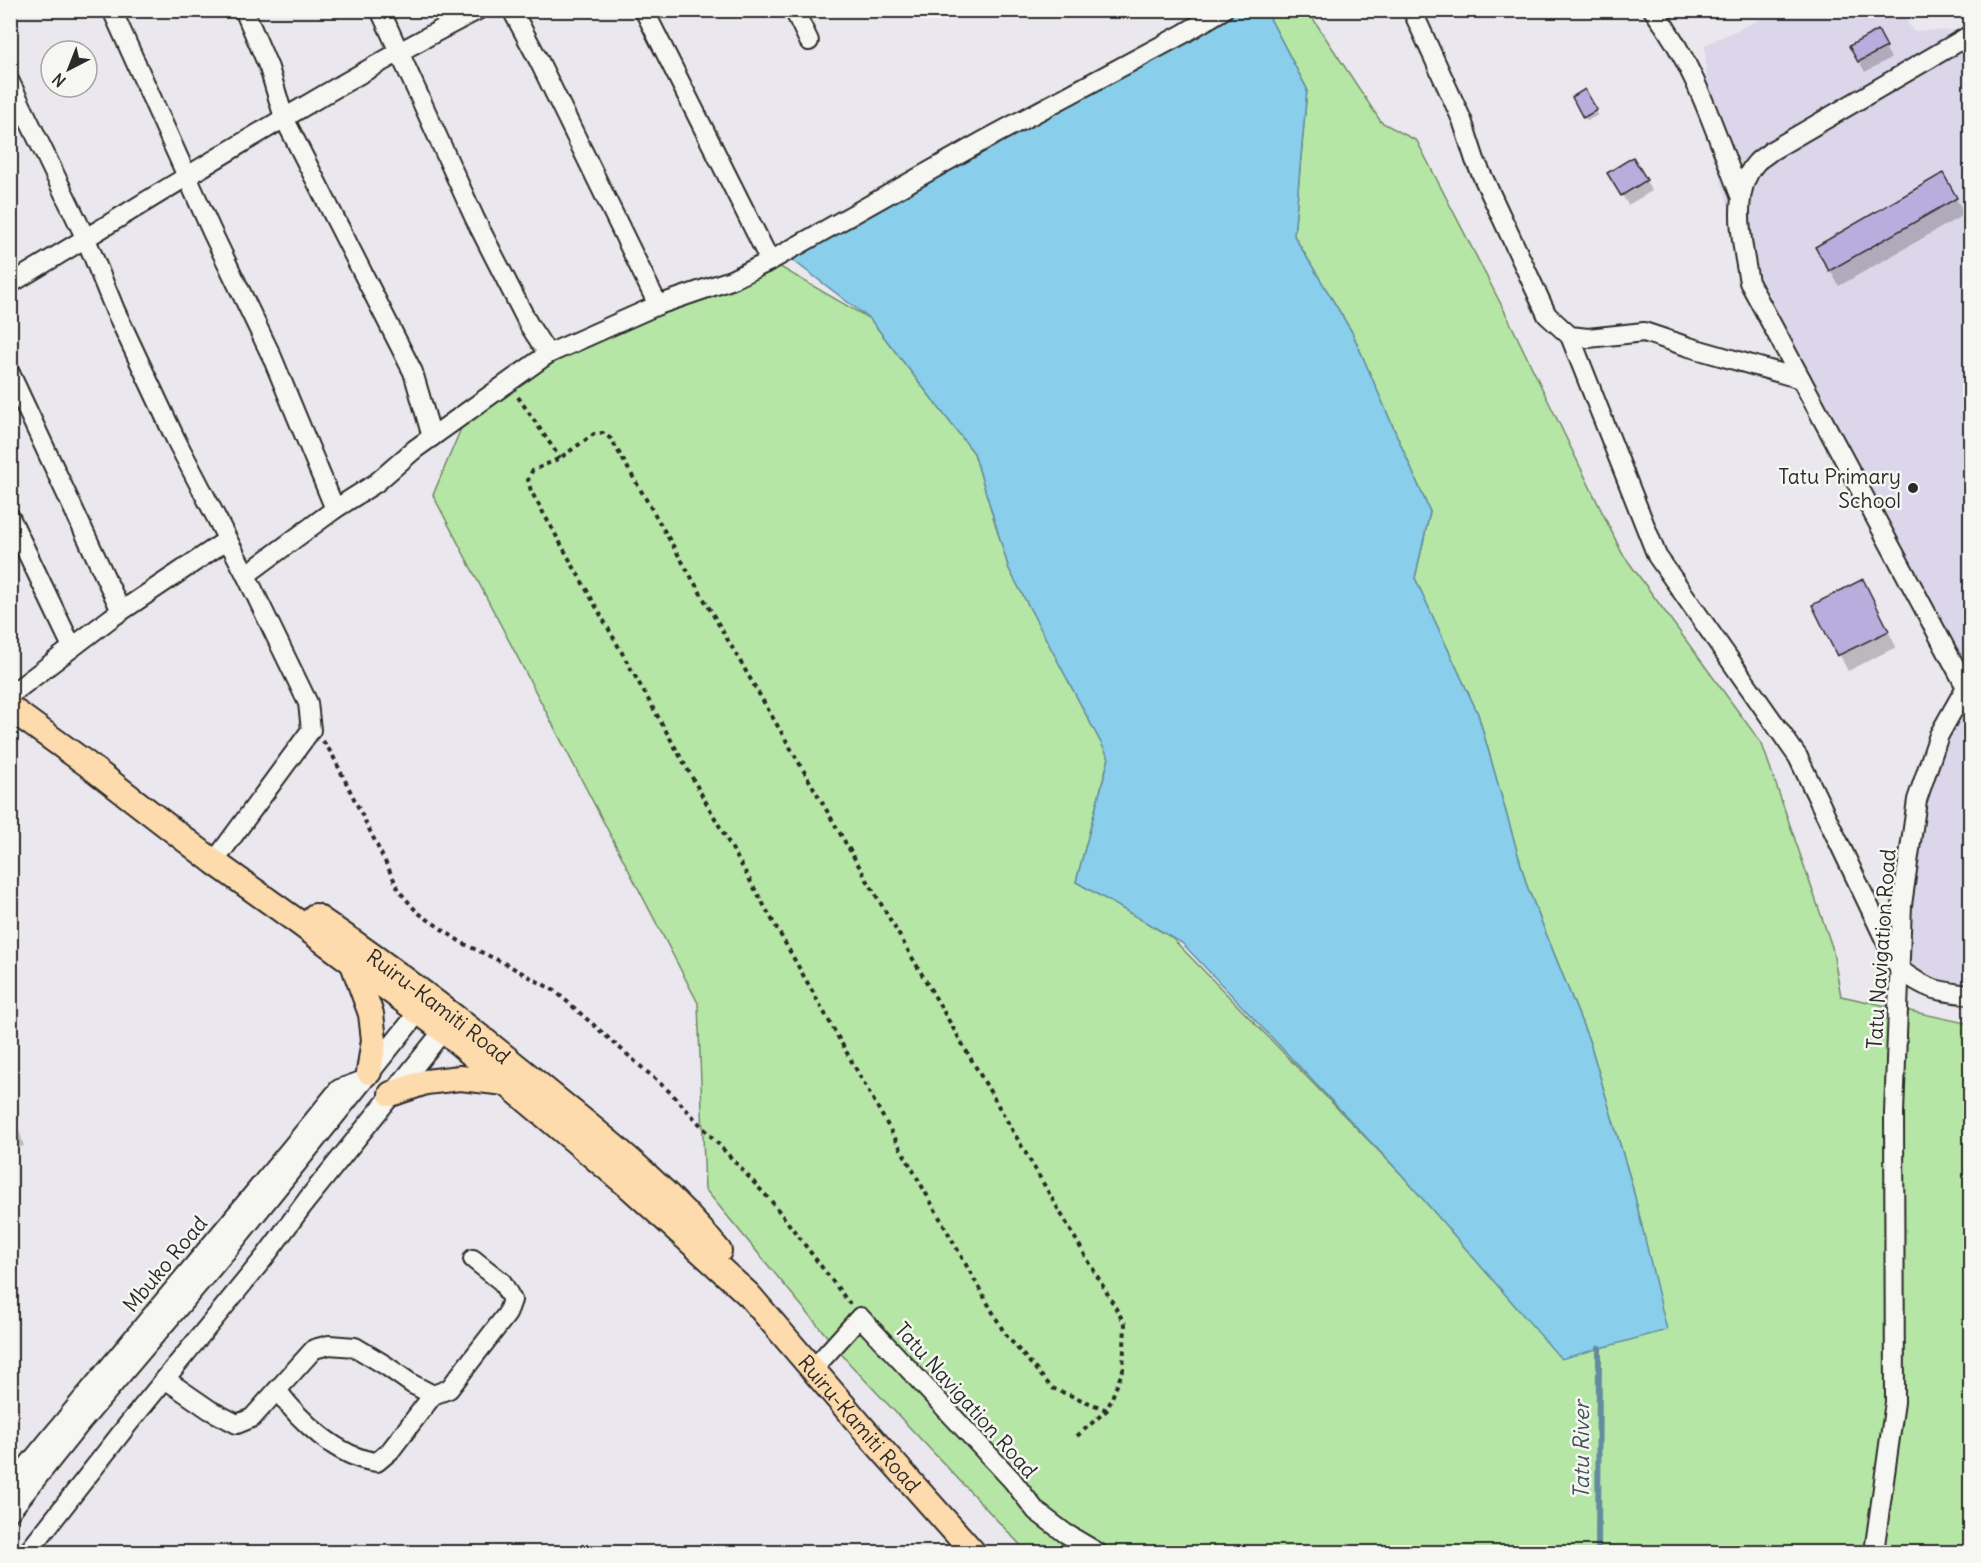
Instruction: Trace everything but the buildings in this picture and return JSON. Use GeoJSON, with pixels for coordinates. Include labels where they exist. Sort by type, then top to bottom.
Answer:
{"type":"FeatureCollection","features":[{"type":"Feature","properties":{"kind":"main road","name":"Ruiru-Kamiti Road"},"geometry":{"type":"LineString","coordinates":[[10,708],[218,858],[353,963],[424,1005]]}},
{"type":"Feature","properties":{"kind":"main road","name":"Ruiru-Kamiti Road"},"geometry":{"type":"LineString","coordinates":[[218,858],[346,937],[449,1024],[536,1081],[624,1155],[691,1218],[728,1262],[749,1295]]}},
{"type":"Feature","properties":{"kind":"main road"},"geometry":{"type":"LineString","coordinates":[[353,963],[371,1014],[374,1040],[365,1076]]}},
{"type":"Feature","properties":{"kind":"main road","name":"Ruiru-Kamiti Road"},"geometry":{"type":"LineString","coordinates":[[449,1024],[506,1083],[632,1189],[749,1295],[973,1552]]}},
{"type":"Feature","properties":{"kind":"main road"},"geometry":{"type":"LineString","coordinates":[[391,1094],[426,1082],[460,1078],[506,1083]]}},
{"type":"Feature","properties":{"kind":"street"},"geometry":{"type":"LineString","coordinates":[[112,10],[272,357],[335,509]]}},
{"type":"Feature","properties":{"kind":"street"},"geometry":{"type":"LineString","coordinates":[[244,10],[269,68],[284,118],[413,372],[432,437]]}},
{"type":"Feature","properties":{"kind":"street"},"geometry":{"type":"LineString","coordinates":[[380,10],[434,133],[500,272],[548,354]]}},
{"type":"Feature","properties":{"kind":"street"},"geometry":{"type":"LineString","coordinates":[[10,284],[398,51],[477,10]]}},
{"type":"Feature","properties":{"kind":"street"},"geometry":{"type":"LineString","coordinates":[[512,10],[658,305]]}},
{"type":"Feature","properties":{"kind":"street"},"geometry":{"type":"LineString","coordinates":[[644,10],[770,261]]}},
{"type":"Feature","properties":{"kind":"street"},"geometry":{"type":"LineString","coordinates":[[794,10],[809,41]]}},
{"type":"Feature","properties":{"kind":"street"},"geometry":{"type":"LineString","coordinates":[[246,575],[335,509],[376,483],[432,437],[548,354],[658,305],[731,280],[770,261],[1223,10]]}},
{"type":"Feature","properties":{"kind":"street"},"geometry":{"type":"LineString","coordinates":[[1412,10],[1462,120],[1475,160],[1547,315],[1570,336],[1657,556],[1798,757],[1899,969],[1917,982],[1937,992],[1971,995]]}},
{"type":"Feature","properties":{"kind":"street"},"geometry":{"type":"LineString","coordinates":[[1653,10],[1670,32],[1698,90],[1741,198]]}},
{"type":"Feature","properties":{"kind":"street","name":"Tatu Navigation Road"},"geometry":{"type":"LineString","coordinates":[[1874,1552],[1895,1402],[1894,1113],[1902,905],[1917,800],[1939,735],[1968,686],[1749,282],[1740,226],[1741,198],[1749,174],[1756,163],[1771,151],[1971,34]]}},
{"type":"Feature","properties":{"kind":"street"},"geometry":{"type":"LineString","coordinates":[[10,82],[86,239],[115,309],[176,440],[246,575],[308,703],[311,730],[218,858]]}},
{"type":"Feature","properties":{"kind":"street"},"geometry":{"type":"LineString","coordinates":[[1570,336],[1588,338],[1644,332],[1801,379]]}},
{"type":"Feature","properties":{"kind":"street"},"geometry":{"type":"LineString","coordinates":[[10,373],[121,611]]}},
{"type":"Feature","properties":{"kind":"street"},"geometry":{"type":"LineString","coordinates":[[10,517],[72,647]]}},
{"type":"Feature","properties":{"kind":"street"},"geometry":{"type":"LineString","coordinates":[[10,695],[121,611],[227,540]]}},
{"type":"Feature","properties":{"kind":"street"},"geometry":{"type":"LineString","coordinates":[[10,1512],[82,1422],[226,1252],[424,1005]]}},
{"type":"Feature","properties":{"kind":"street"},"geometry":{"type":"LineString","coordinates":[[28,1552],[449,1024]]}},
{"type":"Feature","properties":{"kind":"street","name":"Mbuko Road"},"geometry":{"type":"LineString","coordinates":[[10,1487],[339,1089],[365,1076]]}},
{"type":"Feature","properties":{"kind":"street"},"geometry":{"type":"LineString","coordinates":[[348,1098],[372,1118]]}},
{"type":"Feature","properties":{"kind":"street"},"geometry":{"type":"LineString","coordinates":[[277,1389],[291,1408],[342,1450],[361,1460],[377,1462],[390,1451],[433,1395],[449,1389],[507,1314],[512,1300],[502,1282],[473,1260]]}},
{"type":"Feature","properties":{"kind":"street"},"geometry":{"type":"LineString","coordinates":[[813,1369],[860,1317]]}},
{"type":"Feature","properties":{"kind":"street","name":"Tatu Navigation Road"},"geometry":{"type":"LineString","coordinates":[[860,1317],[1012,1480],[1036,1511],[1065,1533],[1097,1552]]}},
{"type":"Feature","properties":{"kind":"street"},"geometry":{"type":"LineString","coordinates":[[165,1379],[210,1410],[237,1424],[252,1418],[314,1349],[329,1345],[355,1347],[433,1395]]}},
{"type":"Feature","properties":{"kind":"path"},"geometry":{"type":"LineString","coordinates":[[509,384],[560,458]]}},
{"type":"Feature","properties":{"kind":"path"},"geometry":{"type":"LineString","coordinates":[[1077,1436],[1107,1410],[1123,1370],[1125,1324],[611,439],[603,433],[594,434],[560,458],[532,471],[528,480],[531,491],[1005,1334],[1052,1388],[1107,1410]]}},
{"type":"Feature","properties":{"kind":"path"},"geometry":{"type":"LineString","coordinates":[[311,730],[332,754],[400,892],[417,912],[462,943],[555,991],[671,1093],[772,1202],[860,1317]]}},
{"type":"Feature","properties":{"kind":"shaded area","name":"Tatu Primary School"},"geometry":{"type":"Polygon","coordinates":[[[1778,11],[1901,11],[1913,31],[1970,30],[1970,995],[1899,969],[1917,800],[1966,687],[1760,316],[1710,142],[1705,45],[1778,11]]]}},
{"type":"Feature","properties":{"kind":"green space"},"geometry":{"type":"Polygon","coordinates":[[[1266,11],[1308,11],[1381,122],[1417,141],[1507,316],[1622,553],[1762,744],[1832,947],[1841,996],[1970,1024],[1970,1552],[1027,1552],[849,1363],[705,1189],[698,1003],[433,495],[468,412],[633,317],[770,261],[870,319],[974,453],[1009,569],[1109,758],[1076,882],[1171,937],[1402,1175],[1561,1358],[1666,1329],[1632,1185],[1590,1043],[1527,886],[1478,714],[1415,578],[1430,512],[1352,332],[1294,236],[1307,89],[1266,11]]]}},
{"type":"Feature","properties":{"kind":"water"},"geometry":{"type":"Polygon","coordinates":[[[1213,11],[1266,11],[1307,89],[1294,236],[1352,332],[1430,512],[1415,578],[1478,714],[1527,886],[1590,1043],[1632,1185],[1667,1330],[1561,1359],[1402,1175],[1182,943],[1076,882],[1109,758],[1009,569],[974,453],[870,319],[790,258],[1213,11]]]}},
{"type":"Feature","properties":{"kind":"waterway","name":"Tatu River"},"geometry":{"type":"LineString","coordinates":[[1598,1552],[1599,1348]]}},
{"type":"Feature","properties":{"kind":"place","name":"Tatu Primary School"},"geometry":{"type":"Point","coordinates":[1913,488]}}]}
